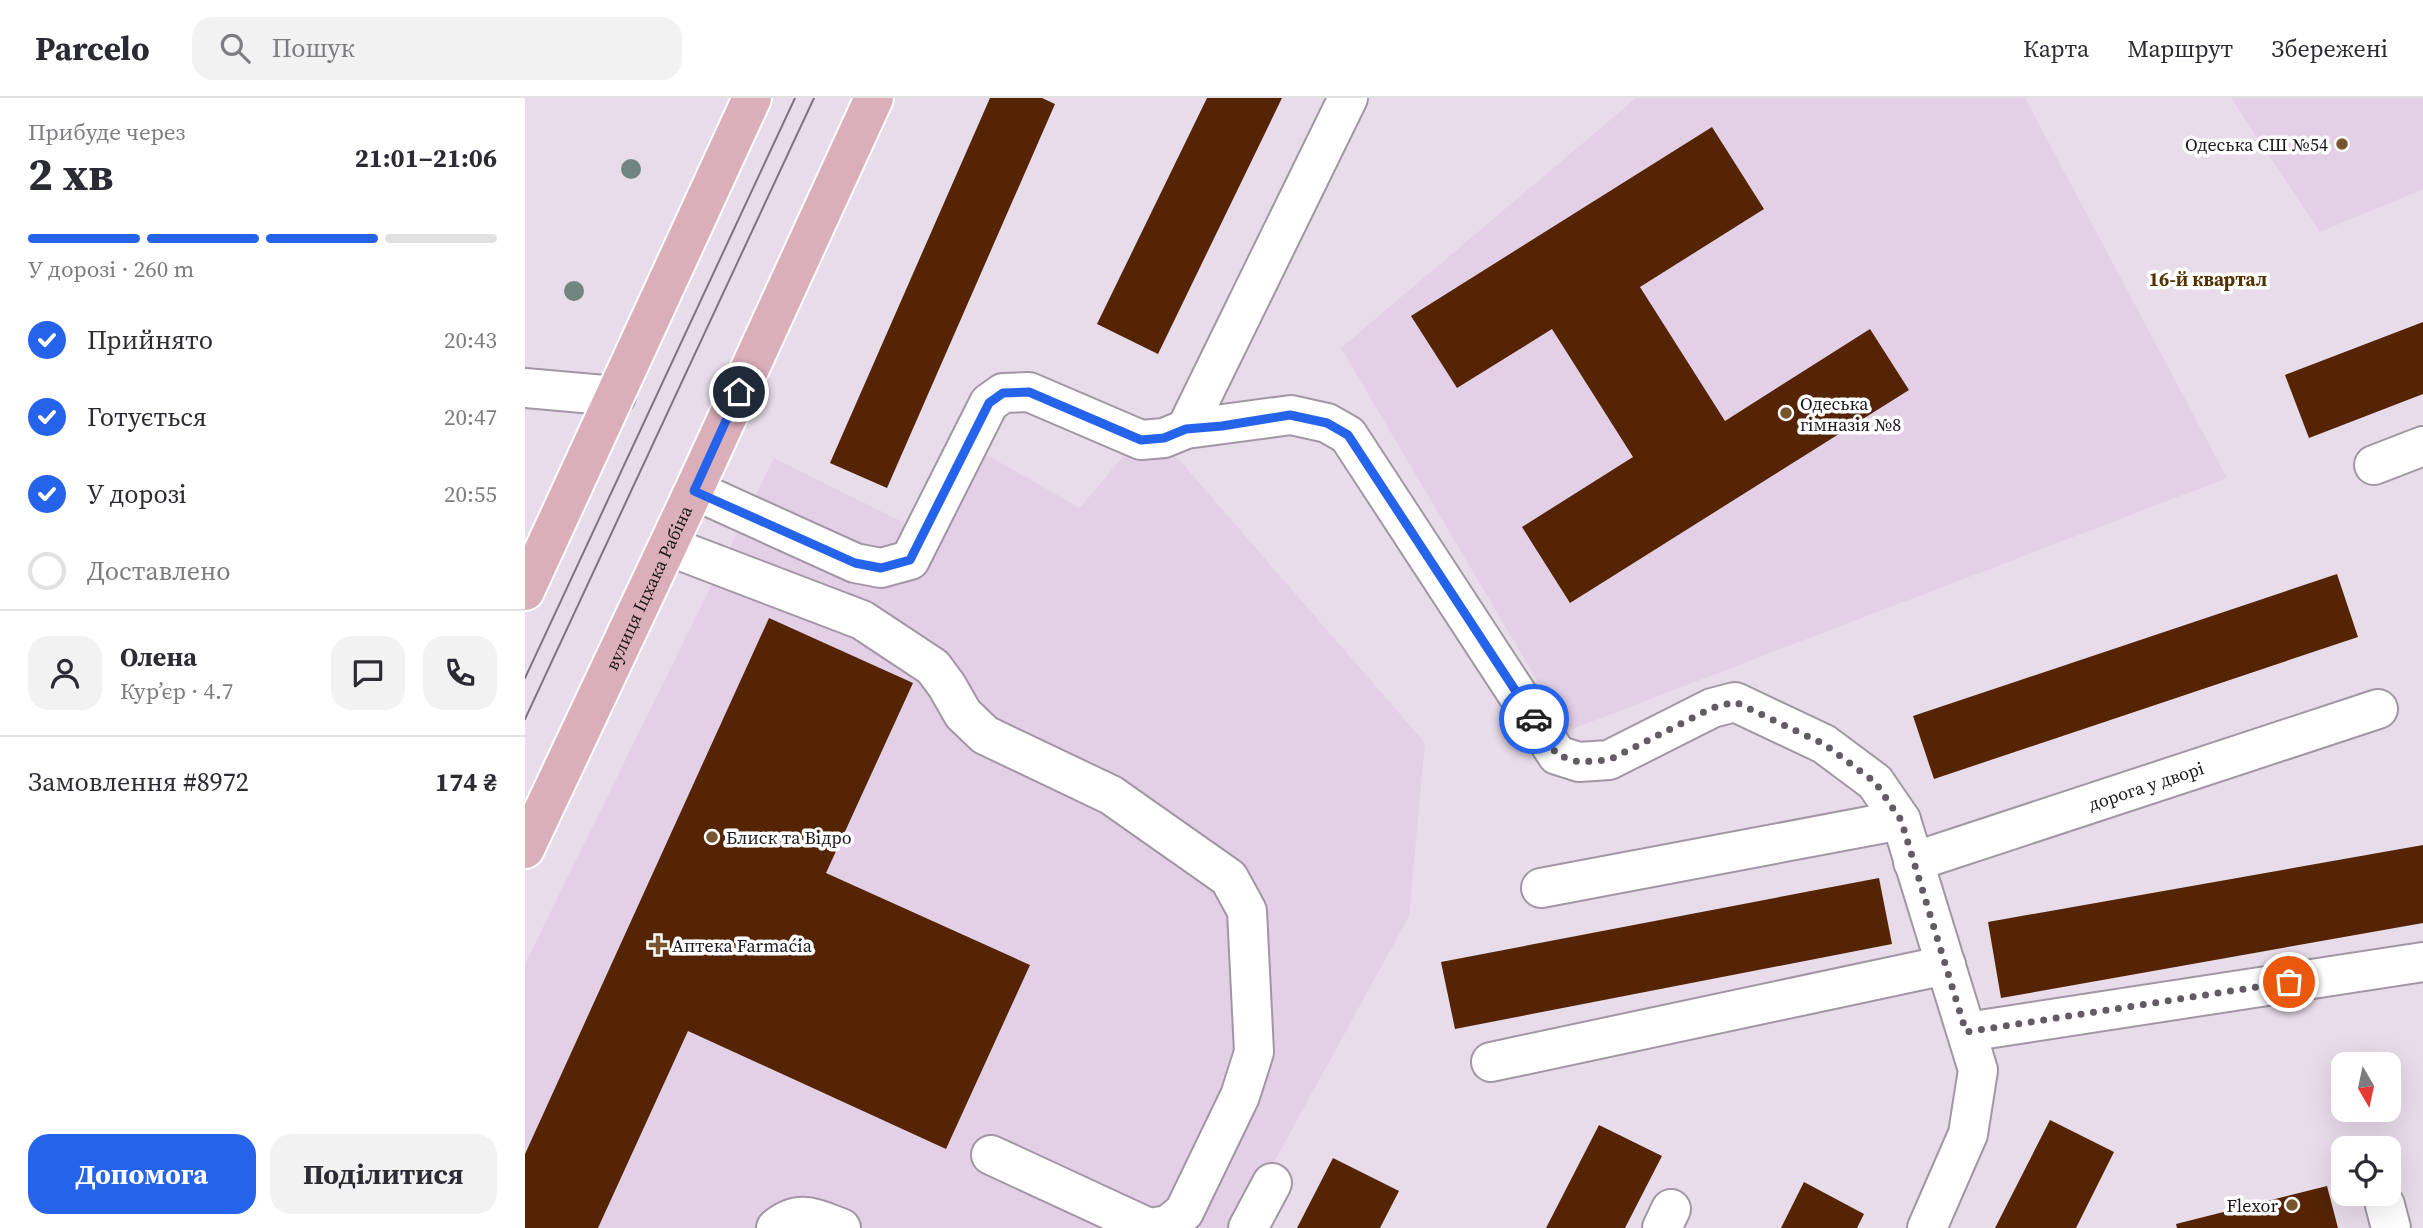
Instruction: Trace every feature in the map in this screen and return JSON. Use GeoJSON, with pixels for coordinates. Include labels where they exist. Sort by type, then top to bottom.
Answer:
{"type":"FeatureCollection","features":[{"type":"Feature","properties":{"kind":"main road"},"geometry":{"type":"LineString","coordinates":[[525,591],[752,98]]}},
{"type":"Feature","properties":{"kind":"main road","name":"вулиця Іцхака Рабіна"},"geometry":{"type":"LineString","coordinates":[[525,849],[694,491],[874,98]]}},
{"type":"Feature","properties":{"kind":"lane"},"geometry":{"type":"LineString","coordinates":[[1186,429],[1348,98]]}},
{"type":"Feature","properties":{"kind":"lane"},"geometry":{"type":"LineString","coordinates":[[525,388],[616,396]]}},
{"type":"Feature","properties":{"kind":"lane"},"geometry":{"type":"LineString","coordinates":[[694,491],[855,563],[881,568],[910,560],[989,403],[1003,393],[1029,392],[1141,440],[1164,438],[1186,429],[1290,415],[1327,423],[1348,435],[1557,755],[1579,762],[1609,760],[1712,708],[1735,702],[1824,744],[1875,782],[1901,820],[1979,1070],[1968,1134],[1927,1228]]}},
{"type":"Feature","properties":{"kind":"lane"},"geometry":{"type":"LineString","coordinates":[[2374,465],[2423,446]]}},
{"type":"Feature","properties":{"kind":"lane"},"geometry":{"type":"LineString","coordinates":[[668,546],[862,620],[933,667],[963,714],[985,735],[1111,795],[1229,878],[1247,911],[1254,1052],[1240,1096],[1184,1212],[1168,1224],[1149,1227],[991,1155]]}},
{"type":"Feature","properties":{"kind":"lane","name":"дорога у дворі"},"geometry":{"type":"LineString","coordinates":[[1913,862],[2378,709]]}},
{"type":"Feature","properties":{"kind":"lane"},"geometry":{"type":"LineString","coordinates":[[1541,888],[1901,820]]}},
{"type":"Feature","properties":{"kind":"lane"},"geometry":{"type":"LineString","coordinates":[[1966,1032],[2423,962]]}},
{"type":"Feature","properties":{"kind":"lane"},"geometry":{"type":"LineString","coordinates":[[1491,1062],[1946,965]]}},
{"type":"Feature","properties":{"kind":"lane"},"geometry":{"type":"LineString","coordinates":[[1248,1228],[1272,1183]]}},
{"type":"Feature","properties":{"kind":"lane"},"geometry":{"type":"LineString","coordinates":[[776,1228],[786,1219],[804,1215],[841,1228]]}},
{"type":"Feature","properties":{"kind":"shaded area","name":"Одеська гімназія №8"},"geometry":{"type":"Polygon","coordinates":[[[1636,98],[2025,98],[2227,478],[1567,731],[1341,348],[1636,98]]]}},
{"type":"Feature","properties":{"kind":"shaded area","name":"Одеська СШ №54"},"geometry":{"type":"Polygon","coordinates":[[[2231,98],[2423,98],[2423,189],[2320,232],[2231,98]]]}},
{"type":"Feature","properties":{"kind":"shaded area"},"geometry":{"type":"Polygon","coordinates":[[[1149,425],[1425,743],[1409,916],[1238,1228],[525,1228],[525,964],[774,458],[923,532],[966,443],[1080,508],[1149,425]]]}},
{"type":"Feature","properties":{"kind":"building"},"geometry":{"type":"Polygon","coordinates":[[[990,98],[1042,98],[1055,104],[887,488],[830,463],[990,98]]]}},
{"type":"Feature","properties":{"kind":"building"},"geometry":{"type":"Polygon","coordinates":[[[1207,98],[1282,98],[1158,354],[1097,324],[1207,98]]]}},
{"type":"Feature","properties":{"kind":"building"},"geometry":{"type":"Polygon","coordinates":[[[1712,127],[1764,209],[1640,287],[1725,421],[1870,329],[1909,390],[1570,603],[1522,527],[1633,457],[1552,329],[1457,388],[1411,316],[1712,127]]]}},
{"type":"Feature","properties":{"kind":"building"},"geometry":{"type":"Polygon","coordinates":[[[2423,322],[2423,394],[2309,438],[2285,375],[2423,322]]]}},
{"type":"Feature","properties":{"kind":"building"},"geometry":{"type":"Polygon","coordinates":[[[2337,574],[2358,637],[1934,779],[1913,716],[2337,574]]]}},
{"type":"Feature","properties":{"kind":"building"},"geometry":{"type":"Polygon","coordinates":[[[769,618],[913,683],[826,873],[1030,965],[946,1149],[688,1031],[598,1228],[525,1228],[525,1154],[769,618]]]}},
{"type":"Feature","properties":{"kind":"building"},"geometry":{"type":"Polygon","coordinates":[[[2423,845],[2423,923],[2001,998],[1988,922],[2423,845]]]}},
{"type":"Feature","properties":{"kind":"building"},"geometry":{"type":"Polygon","coordinates":[[[1879,878],[1892,944],[1455,1029],[1441,962],[1879,878]]]}},
{"type":"Feature","properties":{"kind":"building"},"geometry":{"type":"Polygon","coordinates":[[[2050,1120],[2114,1152],[2076,1228],[1995,1228],[2050,1120]]]}},
{"type":"Feature","properties":{"kind":"building"},"geometry":{"type":"Polygon","coordinates":[[[1599,1125],[1662,1156],[1625,1228],[1546,1228],[1599,1125]]]}},
{"type":"Feature","properties":{"kind":"building"},"geometry":{"type":"Polygon","coordinates":[[[1333,1158],[1399,1191],[1380,1228],[1297,1228],[1333,1158]]]}},
{"type":"Feature","properties":{"kind":"building"},"geometry":{"type":"Polygon","coordinates":[[[1804,1182],[1864,1214],[1857,1228],[1781,1228],[1804,1182]]]}},
{"type":"Feature","properties":{"kind":"building","name":"Flexor"},"geometry":{"type":"Polygon","coordinates":[[[2327,1186],[2338,1228],[2177,1228],[2176,1224],[2327,1186]]]}},
{"type":"Feature","properties":{"kind":"tram line"},"geometry":{"type":"LineString","coordinates":[[525,678],[795,98]]}},
{"type":"Feature","properties":{"kind":"tram line"},"geometry":{"type":"LineString","coordinates":[[525,719],[814,98]]}},
{"type":"Feature","properties":{"kind":"way so far"},"geometry":{"type":"LineString","coordinates":[[1534,719],[1557,755],[1579,762],[1609,760],[1712,708],[1735,702],[1824,744],[1875,782],[1901,820],[1966,1032],[2289,982]]}},
{"type":"Feature","properties":{"kind":"place","name":"Одеська СШ №54"},"geometry":{"type":"Point","coordinates":[2342,144]}},
{"type":"Feature","properties":{"kind":"place","name":"Одеська гімназія №8"},"geometry":{"type":"Point","coordinates":[1786,413]}},
{"type":"Feature","properties":{"kind":"place","name":"Блиск та Відро"},"geometry":{"type":"Point","coordinates":[712,837]}},
{"type":"Feature","properties":{"kind":"place","name":"Аптека Farmaćia"},"geometry":{"type":"Point","coordinates":[658,945]}},
{"type":"Feature","properties":{"kind":"place","name":"Flexor"},"geometry":{"type":"Point","coordinates":[2292,1205]}},
{"type":"Feature","properties":{"kind":"district","name":"16-й квартал"},"geometry":{"type":"Point","coordinates":[2208,279]}},
{"type":"Feature","properties":{"kind":"route"},"geometry":{"type":"LineString","coordinates":[[739,392],[694,491],[855,563],[881,568],[910,560],[989,403],[1003,393],[1029,392],[1141,440],[1164,438],[1186,429],[1290,415],[1327,423],[1348,435],[1534,719]]}}]}
